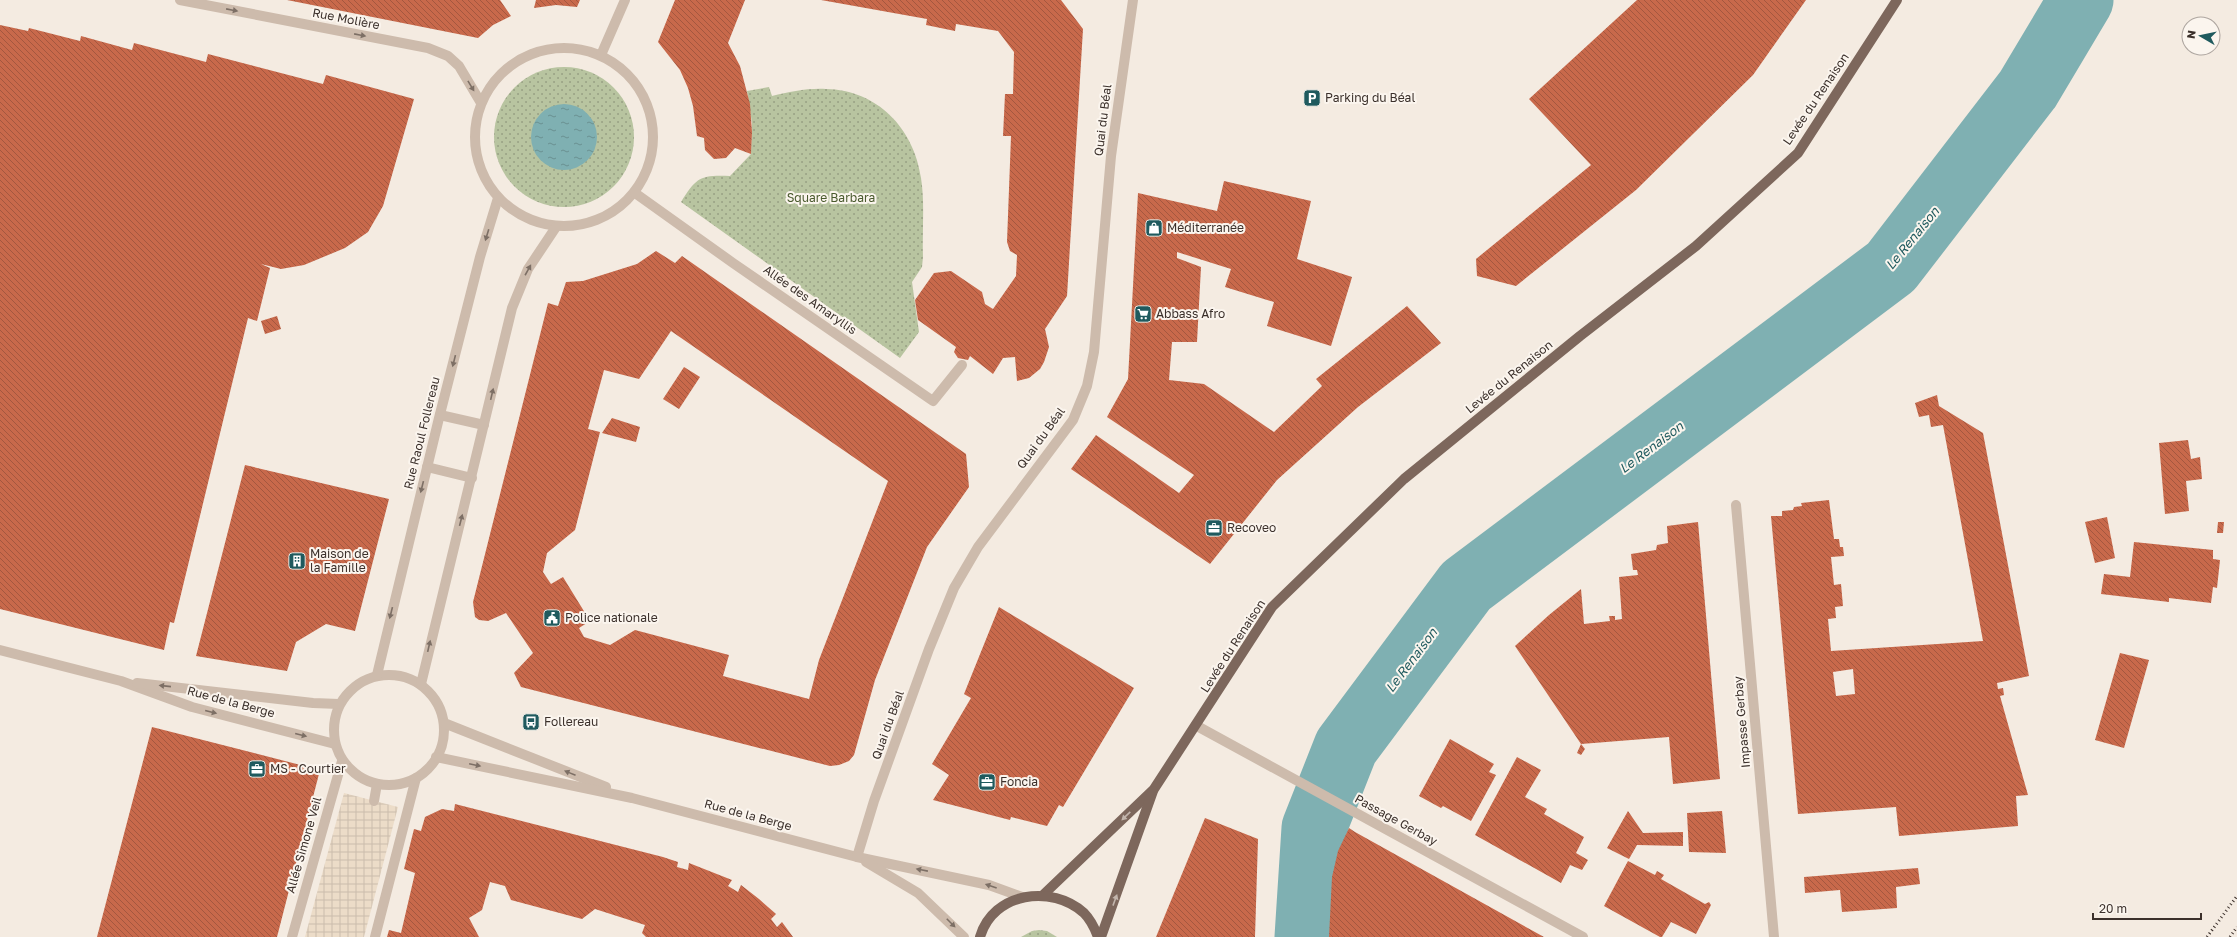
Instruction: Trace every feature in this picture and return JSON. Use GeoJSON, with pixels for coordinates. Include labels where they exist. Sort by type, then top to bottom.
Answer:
{"type":"FeatureCollection","features":[{"type":"Feature","properties":{"kind":"main road","name":"Levée du Renaison"},"geometry":{"type":"LineString","coordinates":[[1043,895],[1154,789],[1197,726],[1272,607],[1404,479],[1580,336],[1696,246],[1798,152],[1897,0]]}},
{"type":"Feature","properties":{"kind":"main road","name":"Levée du Renaison"},"geometry":{"type":"LineString","coordinates":[[1100,937],[1154,789]]}},
{"type":"Feature","properties":{"kind":"main road"},"geometry":{"type":"LineString","coordinates":[[980,937],[991,917],[1005,904],[1022,897],[1043,895],[1059,898],[1085,914],[1100,937]]}},
{"type":"Feature","properties":{"kind":"street","name":"Rue Molière"},"geometry":{"type":"LineString","coordinates":[[180,0],[428,48],[448,56],[459,66],[481,103]]}},
{"type":"Feature","properties":{"kind":"street"},"geometry":{"type":"LineString","coordinates":[[600,55],[625,0]]}},
{"type":"Feature","properties":{"kind":"street","name":"Quai du Béal"},"geometry":{"type":"LineString","coordinates":[[857,858],[874,801],[954,588],[978,547],[1073,420],[1087,386],[1094,352],[1111,156],[1133,0]]}},
{"type":"Feature","properties":{"kind":"street"},"geometry":{"type":"LineString","coordinates":[[554,48],[578,48],[600,55],[616,64],[629,75],[640,89],[647,105],[652,123],[654,141],[651,160],[644,177],[635,193],[619,208],[600,220],[578,226],[556,227],[540,224],[525,218],[510,209],[498,198],[483,175],[475,149],[476,118],[481,103],[493,82],[510,65],[531,54],[554,48]]}},
{"type":"Feature","properties":{"kind":"street","name":"Allée des Amaryllis"},"geometry":{"type":"LineString","coordinates":[[635,193],[733,263],[933,401],[962,365]]}},
{"type":"Feature","properties":{"kind":"street","name":"Rue Raoul Follereau"},"geometry":{"type":"LineString","coordinates":[[377,675],[427,467],[480,257],[498,198]]}},
{"type":"Feature","properties":{"kind":"street"},"geometry":{"type":"LineString","coordinates":[[421,684],[512,308],[528,269],[556,227]]}},
{"type":"Feature","properties":{"kind":"street"},"geometry":{"type":"LineString","coordinates":[[440,415],[484,425]]}},
{"type":"Feature","properties":{"kind":"street"},"geometry":{"type":"LineString","coordinates":[[427,467],[472,478]]}},
{"type":"Feature","properties":{"kind":"street","name":"Impasse Gerbay"},"geometry":{"type":"LineString","coordinates":[[1736,505],[1774,937]]}},
{"type":"Feature","properties":{"kind":"street","name":"Rue de la Berge"},"geometry":{"type":"LineString","coordinates":[[0,650],[121,681],[192,707],[335,744]]}},
{"type":"Feature","properties":{"kind":"street"},"geometry":{"type":"LineString","coordinates":[[377,675],[400,675],[421,684],[432,695],[440,708],[444,723],[444,734],[436,757],[428,769],[416,778],[402,784],[387,786],[377,784],[356,775],[342,761],[335,744],[334,717],[339,704],[349,691],[362,681],[377,675]]}},
{"type":"Feature","properties":{"kind":"street","name":"Rue de la Berge"},"geometry":{"type":"LineString","coordinates":[[121,681],[307,702],[339,704]]}},
{"type":"Feature","properties":{"kind":"street","name":"Rue de la Berge"},"geometry":{"type":"LineString","coordinates":[[444,723],[632,798]]}},
{"type":"Feature","properties":{"kind":"street","name":"Passage Gerbay"},"geometry":{"type":"LineString","coordinates":[[1197,726],[1583,937]]}},
{"type":"Feature","properties":{"kind":"street","name":"Rue de la Berge"},"geometry":{"type":"LineString","coordinates":[[436,757],[632,798],[857,858],[989,885],[1022,897]]}},
{"type":"Feature","properties":{"kind":"street","name":"Allée Simone Veil"},"geometry":{"type":"LineString","coordinates":[[292,937],[342,761]]}},
{"type":"Feature","properties":{"kind":"street"},"geometry":{"type":"LineString","coordinates":[[375,937],[416,778]]}},
{"type":"Feature","properties":{"kind":"street"},"geometry":{"type":"LineString","coordinates":[[374,801],[377,784]]}},
{"type":"Feature","properties":{"kind":"street","name":"Rue de la Berge"},"geometry":{"type":"LineString","coordinates":[[857,858],[918,893],[964,937]]}},
{"type":"Feature","properties":{"kind":"green space"},"geometry":{"type":"Polygon","coordinates":[[[571,67],[591,72],[614,87],[629,110],[633,123],[633,151],[629,164],[614,187],[591,202],[578,206],[557,207],[537,202],[514,187],[499,164],[495,151],[494,130],[499,110],[514,87],[537,72],[550,68],[571,67]]]}},
{"type":"Feature","properties":{"kind":"green space","name":"Square Barbara"},"geometry":{"type":"Polygon","coordinates":[[[769,87],[772,96],[812,89],[826,89],[844,91],[861,96],[877,104],[890,115],[901,128],[910,143],[917,160],[921,178],[923,207],[923,257],[922,267],[912,282],[919,332],[900,358],[681,202],[691,187],[700,179],[712,176],[730,176],[751,154],[752,123],[747,91],[769,87]]]}},
{"type":"Feature","properties":{"kind":"green space"},"geometry":{"type":"Polygon","coordinates":[[[1032,931],[1047,931],[1057,937],[1021,937],[1032,931]]]}},
{"type":"Feature","properties":{"kind":"shaded area"},"geometry":{"type":"Polygon","coordinates":[[[344,793],[398,807],[364,937],[305,937],[344,793]]]}},
{"type":"Feature","properties":{"kind":"water"},"geometry":{"type":"Polygon","coordinates":[[[564,104],[576,107],[587,114],[594,125],[597,137],[594,149],[587,160],[576,167],[564,170],[552,167],[541,160],[534,149],[531,137],[534,125],[541,114],[552,107],[564,104]]]}},
{"type":"Feature","properties":{"kind":"building"},"geometry":{"type":"Polygon","coordinates":[[[287,0],[500,0],[511,16],[493,25],[478,38],[287,0]]]}},
{"type":"Feature","properties":{"kind":"building"},"geometry":{"type":"Polygon","coordinates":[[[536,0],[580,0],[577,7],[556,5],[534,8],[536,0]]]}},
{"type":"Feature","properties":{"kind":"building"},"geometry":{"type":"Polygon","coordinates":[[[675,0],[745,0],[728,43],[740,66],[750,104],[752,132],[751,154],[735,148],[726,158],[714,159],[705,150],[704,138],[697,136],[693,106],[688,88],[680,70],[658,42],[675,0]]]}},
{"type":"Feature","properties":{"kind":"building"},"geometry":{"type":"Polygon","coordinates":[[[821,0],[1061,0],[1083,29],[1067,296],[1045,329],[1049,347],[1044,362],[1040,369],[1029,378],[1017,381],[1015,357],[1003,358],[993,374],[970,356],[968,360],[958,358],[954,352],[956,347],[918,320],[915,300],[934,273],[951,271],[982,292],[985,304],[993,309],[1016,276],[1017,255],[1010,251],[1007,242],[1011,136],[1003,136],[1005,94],[1013,94],[1014,52],[998,31],[956,24],[955,31],[926,25],[927,19],[821,0]]]}},
{"type":"Feature","properties":{"kind":"building"},"geometry":{"type":"Polygon","coordinates":[[[1637,0],[1806,0],[1753,75],[1636,190],[1516,286],[1477,276],[1476,259],[1591,165],[1529,99],[1637,0]]]}},
{"type":"Feature","properties":{"kind":"building"},"geometry":{"type":"Polygon","coordinates":[[[0,25],[28,31],[29,28],[80,41],[81,36],[132,50],[134,43],[206,62],[208,54],[323,84],[326,75],[414,99],[383,206],[368,232],[345,248],[304,265],[281,269],[261,264],[270,268],[257,321],[248,318],[174,623],[170,622],[164,650],[0,609],[0,25]]]}},
{"type":"Feature","properties":{"kind":"building"},"geometry":{"type":"Polygon","coordinates":[[[1224,181],[1311,201],[1297,259],[1352,277],[1331,346],[1267,326],[1274,302],[1225,287],[1231,269],[1177,252],[1177,258],[1201,267],[1197,342],[1172,342],[1169,380],[1204,384],[1274,432],[1322,386],[1316,379],[1407,306],[1441,343],[1358,407],[1277,480],[1210,564],[1071,469],[1096,435],[1179,493],[1194,475],[1107,417],[1128,379],[1138,193],[1217,211],[1224,181]]]}},
{"type":"Feature","properties":{"kind":"building"},"geometry":{"type":"Polygon","coordinates":[[[656,251],[675,263],[682,256],[966,454],[969,487],[927,547],[875,680],[854,755],[849,761],[839,765],[830,766],[521,687],[514,673],[533,653],[506,613],[488,621],[479,620],[475,617],[473,602],[548,303],[558,306],[566,282],[583,281],[637,264],[656,251]],[[671,331],[639,379],[604,370],[588,429],[600,432],[575,530],[547,553],[543,572],[551,584],[563,577],[590,621],[579,628],[584,637],[610,645],[635,630],[729,655],[723,676],[809,699],[819,660],[888,481],[671,331]]]}},
{"type":"Feature","properties":{"kind":"building"},"geometry":{"type":"Polygon","coordinates":[[[277,316],[281,329],[265,334],[261,321],[277,316]]]}},
{"type":"Feature","properties":{"kind":"building"},"geometry":{"type":"Polygon","coordinates":[[[684,367],[700,377],[679,409],[663,399],[684,367]]]}},
{"type":"Feature","properties":{"kind":"building"},"geometry":{"type":"Polygon","coordinates":[[[1937,395],[1939,406],[1983,433],[2029,676],[1997,683],[1998,689],[2003,688],[2004,695],[2000,696],[2028,795],[2016,796],[2018,826],[1899,836],[1896,807],[1798,814],[1771,516],[1782,516],[1782,511],[1793,510],[1794,507],[1802,506],[1801,503],[1829,500],[1834,539],[1839,539],[1840,547],[1843,547],[1844,556],[1831,557],[1834,585],[1841,584],[1843,606],[1835,607],[1836,618],[1828,619],[1831,651],[1983,641],[1943,425],[1931,427],[1929,415],[1919,417],[1915,403],[1937,395]],[[1853,669],[1833,672],[1836,696],[1855,694],[1853,669]]]}},
{"type":"Feature","properties":{"kind":"building"},"geometry":{"type":"Polygon","coordinates":[[[612,418],[640,427],[636,442],[602,433],[612,418]]]}},
{"type":"Feature","properties":{"kind":"building"},"geometry":{"type":"Polygon","coordinates":[[[2188,440],[2191,459],[2200,457],[2202,479],[2186,481],[2189,511],[2165,514],[2159,443],[2188,440]]]}},
{"type":"Feature","properties":{"kind":"building","name":"Maison de la Famille"},"geometry":{"type":"Polygon","coordinates":[[[245,465],[389,499],[355,631],[326,624],[296,642],[287,671],[196,656],[245,465]]]}},
{"type":"Feature","properties":{"kind":"building"},"geometry":{"type":"Polygon","coordinates":[[[2107,517],[2115,558],[2095,563],[2085,522],[2107,517]]]}},
{"type":"Feature","properties":{"kind":"building"},"geometry":{"type":"Polygon","coordinates":[[[1698,522],[1720,779],[1673,784],[1669,737],[1581,744],[1515,646],[1549,615],[1581,589],[1584,624],[1610,621],[1609,616],[1615,616],[1615,620],[1622,619],[1619,577],[1638,575],[1637,570],[1633,570],[1631,554],[1656,550],[1657,545],[1668,543],[1667,526],[1698,522]]]}},
{"type":"Feature","properties":{"kind":"building"},"geometry":{"type":"Polygon","coordinates":[[[2218,522],[2224,522],[2223,533],[2217,533],[2218,522]]]}},
{"type":"Feature","properties":{"kind":"building"},"geometry":{"type":"Polygon","coordinates":[[[2134,542],[2213,550],[2213,559],[2220,560],[2217,588],[2213,587],[2211,603],[2169,598],[2169,602],[2101,594],[2104,574],[2130,577],[2134,542]]]}},
{"type":"Feature","properties":{"kind":"building"},"geometry":{"type":"Polygon","coordinates":[[[999,607],[1134,688],[1063,807],[1059,805],[1047,826],[1011,817],[1010,820],[933,800],[949,775],[932,764],[971,698],[964,694],[999,607]]]}},
{"type":"Feature","properties":{"kind":"building"},"geometry":{"type":"Polygon","coordinates":[[[2120,653],[2149,660],[2124,748],[2095,740],[2120,653]]]}},
{"type":"Feature","properties":{"kind":"building"},"geometry":{"type":"Polygon","coordinates":[[[152,727],[320,770],[277,937],[97,937],[152,727]]]}},
{"type":"Feature","properties":{"kind":"building"},"geometry":{"type":"Polygon","coordinates":[[[1450,739],[1494,764],[1489,772],[1496,775],[1471,821],[1443,806],[1441,808],[1419,796],[1450,739]]]}},
{"type":"Feature","properties":{"kind":"building"},"geometry":{"type":"Polygon","coordinates":[[[1581,744],[1585,749],[1581,755],[1577,753],[1581,744]]]}},
{"type":"Feature","properties":{"kind":"building"},"geometry":{"type":"Polygon","coordinates":[[[1517,757],[1541,770],[1525,797],[1547,809],[1544,814],[1584,837],[1576,853],[1588,860],[1582,870],[1570,865],[1561,883],[1475,835],[1517,757]]]}},
{"type":"Feature","properties":{"kind":"building"},"geometry":{"type":"Polygon","coordinates":[[[455,804],[663,857],[678,862],[677,867],[688,870],[689,863],[732,880],[728,886],[738,892],[741,885],[776,914],[771,919],[777,927],[782,922],[793,937],[646,937],[642,933],[645,925],[595,909],[582,919],[511,900],[505,886],[490,882],[482,910],[469,918],[479,937],[387,937],[389,930],[401,933],[415,873],[404,869],[414,829],[421,831],[425,817],[442,809],[454,811],[455,804]]]}},
{"type":"Feature","properties":{"kind":"building"},"geometry":{"type":"Polygon","coordinates":[[[1628,811],[1643,833],[1683,832],[1683,846],[1637,845],[1629,859],[1607,848],[1628,811]]]}},
{"type":"Feature","properties":{"kind":"building"},"geometry":{"type":"Polygon","coordinates":[[[1722,811],[1726,853],[1689,852],[1687,813],[1722,811]]]}},
{"type":"Feature","properties":{"kind":"building"},"geometry":{"type":"Polygon","coordinates":[[[1205,818],[1258,839],[1255,937],[1156,937],[1205,818]]]}},
{"type":"Feature","properties":{"kind":"building"},"geometry":{"type":"Polygon","coordinates":[[[1349,828],[1544,937],[1329,937],[1332,877],[1338,851],[1349,828]]]}},
{"type":"Feature","properties":{"kind":"building"},"geometry":{"type":"Polygon","coordinates":[[[1628,861],[1655,875],[1657,871],[1664,875],[1661,879],[1705,904],[1709,902],[1711,905],[1696,934],[1671,922],[1662,937],[1660,937],[1604,906],[1628,861]]]}},
{"type":"Feature","properties":{"kind":"building"},"geometry":{"type":"Polygon","coordinates":[[[1918,868],[1920,884],[1896,887],[1897,908],[1842,912],[1840,890],[1805,893],[1804,877],[1918,868]]]}},
{"type":"Feature","properties":{"kind":"waterway","name":"Le Renaison"},"geometry":{"type":"LineString","coordinates":[[1307,937],[1314,828],[1346,747],[1466,586],[1891,267],[2028,89],[2081,0]]}},
{"type":"Feature","properties":{"kind":"railway"},"geometry":{"type":"LineString","coordinates":[[2207,937],[2237,896]]}},
{"type":"Feature","properties":{"kind":"railway"},"geometry":{"type":"LineString","coordinates":[[2230,937],[2237,927]]}},
{"type":"Feature","properties":{"kind":"place","name":"Parking du Béal"},"geometry":{"type":"Point","coordinates":[1312,98]}},
{"type":"Feature","properties":{"kind":"place","name":"Méditerranée"},"geometry":{"type":"Point","coordinates":[1154,228]}},
{"type":"Feature","properties":{"kind":"place","name":"Abbass Afro"},"geometry":{"type":"Point","coordinates":[1143,314]}},
{"type":"Feature","properties":{"kind":"place","name":"Recoveo"},"geometry":{"type":"Point","coordinates":[1214,528]}},
{"type":"Feature","properties":{"kind":"place","name":"Maison de la Famille"},"geometry":{"type":"Point","coordinates":[297,561]}},
{"type":"Feature","properties":{"kind":"place","name":"Police nationale"},"geometry":{"type":"Point","coordinates":[552,618]}},
{"type":"Feature","properties":{"kind":"place","name":"Follereau"},"geometry":{"type":"Point","coordinates":[531,722]}},
{"type":"Feature","properties":{"kind":"place","name":"MS - Courtier"},"geometry":{"type":"Point","coordinates":[257,769]}},
{"type":"Feature","properties":{"kind":"place","name":"Foncia"},"geometry":{"type":"Point","coordinates":[987,782]}}]}
